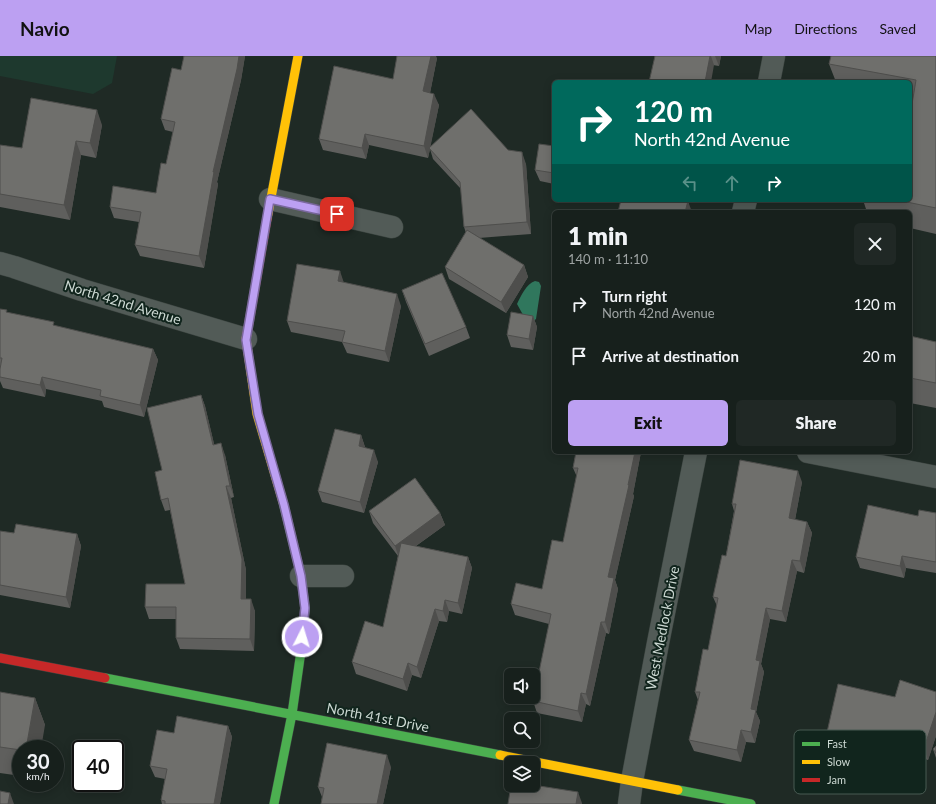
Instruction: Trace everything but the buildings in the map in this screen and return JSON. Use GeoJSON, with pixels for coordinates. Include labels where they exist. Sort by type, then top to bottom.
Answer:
{"type":"FeatureCollection","features":[{"type":"Feature","properties":{"kind":"street"},"geometry":{"type":"LineString","coordinates":[[274,804],[292,714],[305,608],[301,576],[284,505],[258,414],[246,340],[270,199],[298,56]]}},
{"type":"Feature","properties":{"kind":"street"},"geometry":{"type":"LineString","coordinates":[[769,80],[774,56]]}},
{"type":"Feature","properties":{"kind":"street"},"geometry":{"type":"LineString","coordinates":[[270,199],[392,227]]}},
{"type":"Feature","properties":{"kind":"street","name":"North 42nd Avenue"},"geometry":{"type":"LineString","coordinates":[[0,264],[14,267],[82,290],[246,340]]}},
{"type":"Feature","properties":{"kind":"street","name":"West Medlock Drive"},"geometry":{"type":"LineString","coordinates":[[629,804],[632,781],[696,454]]}},
{"type":"Feature","properties":{"kind":"street"},"geometry":{"type":"LineString","coordinates":[[818,454],[936,478]]}},
{"type":"Feature","properties":{"kind":"street"},"geometry":{"type":"LineString","coordinates":[[301,576],[343,576]]}},
{"type":"Feature","properties":{"kind":"street","name":"North 41st Drive"},"geometry":{"type":"LineString","coordinates":[[0,658],[751,804]]}},
{"type":"Feature","properties":{"kind":"shaded area"},"geometry":{"type":"Polygon","coordinates":[[[0,56],[117,56],[112,83],[93,94],[0,76],[0,56]]]}},
{"type":"Feature","properties":{"kind":"shaded area"},"geometry":{"type":"Polygon","coordinates":[[[535,281],[539,282],[541,286],[536,319],[532,322],[527,322],[517,304],[526,287],[535,281]]]}},
{"type":"Feature","properties":{"kind":"traffic: fast"},"geometry":{"type":"LineString","coordinates":[[274,804],[292,714],[303,637],[305,608],[301,576],[283,502]]}},
{"type":"Feature","properties":{"kind":"traffic: fast"},"geometry":{"type":"LineString","coordinates":[[105,678],[500,755]]}},
{"type":"Feature","properties":{"kind":"traffic: fast"},"geometry":{"type":"LineString","coordinates":[[678,790],[751,804]]}},
{"type":"Feature","properties":{"kind":"traffic: slow"},"geometry":{"type":"LineString","coordinates":[[267,219],[298,56]]}},
{"type":"Feature","properties":{"kind":"traffic: slow"},"geometry":{"type":"LineString","coordinates":[[247,334],[246,339],[257,414],[283,502]]}},
{"type":"Feature","properties":{"kind":"traffic: slow"},"geometry":{"type":"LineString","coordinates":[[500,755],[678,790]]}},
{"type":"Feature","properties":{"kind":"traffic: jam"},"geometry":{"type":"LineString","coordinates":[[247,334],[267,219]]}},
{"type":"Feature","properties":{"kind":"traffic: jam"},"geometry":{"type":"LineString","coordinates":[[0,658],[105,678]]}},
{"type":"Feature","properties":{"kind":"route"},"geometry":{"type":"LineString","coordinates":[[302,637],[305,608],[301,576],[284,505],[258,414],[246,340],[270,199],[337,214]]}}]}
